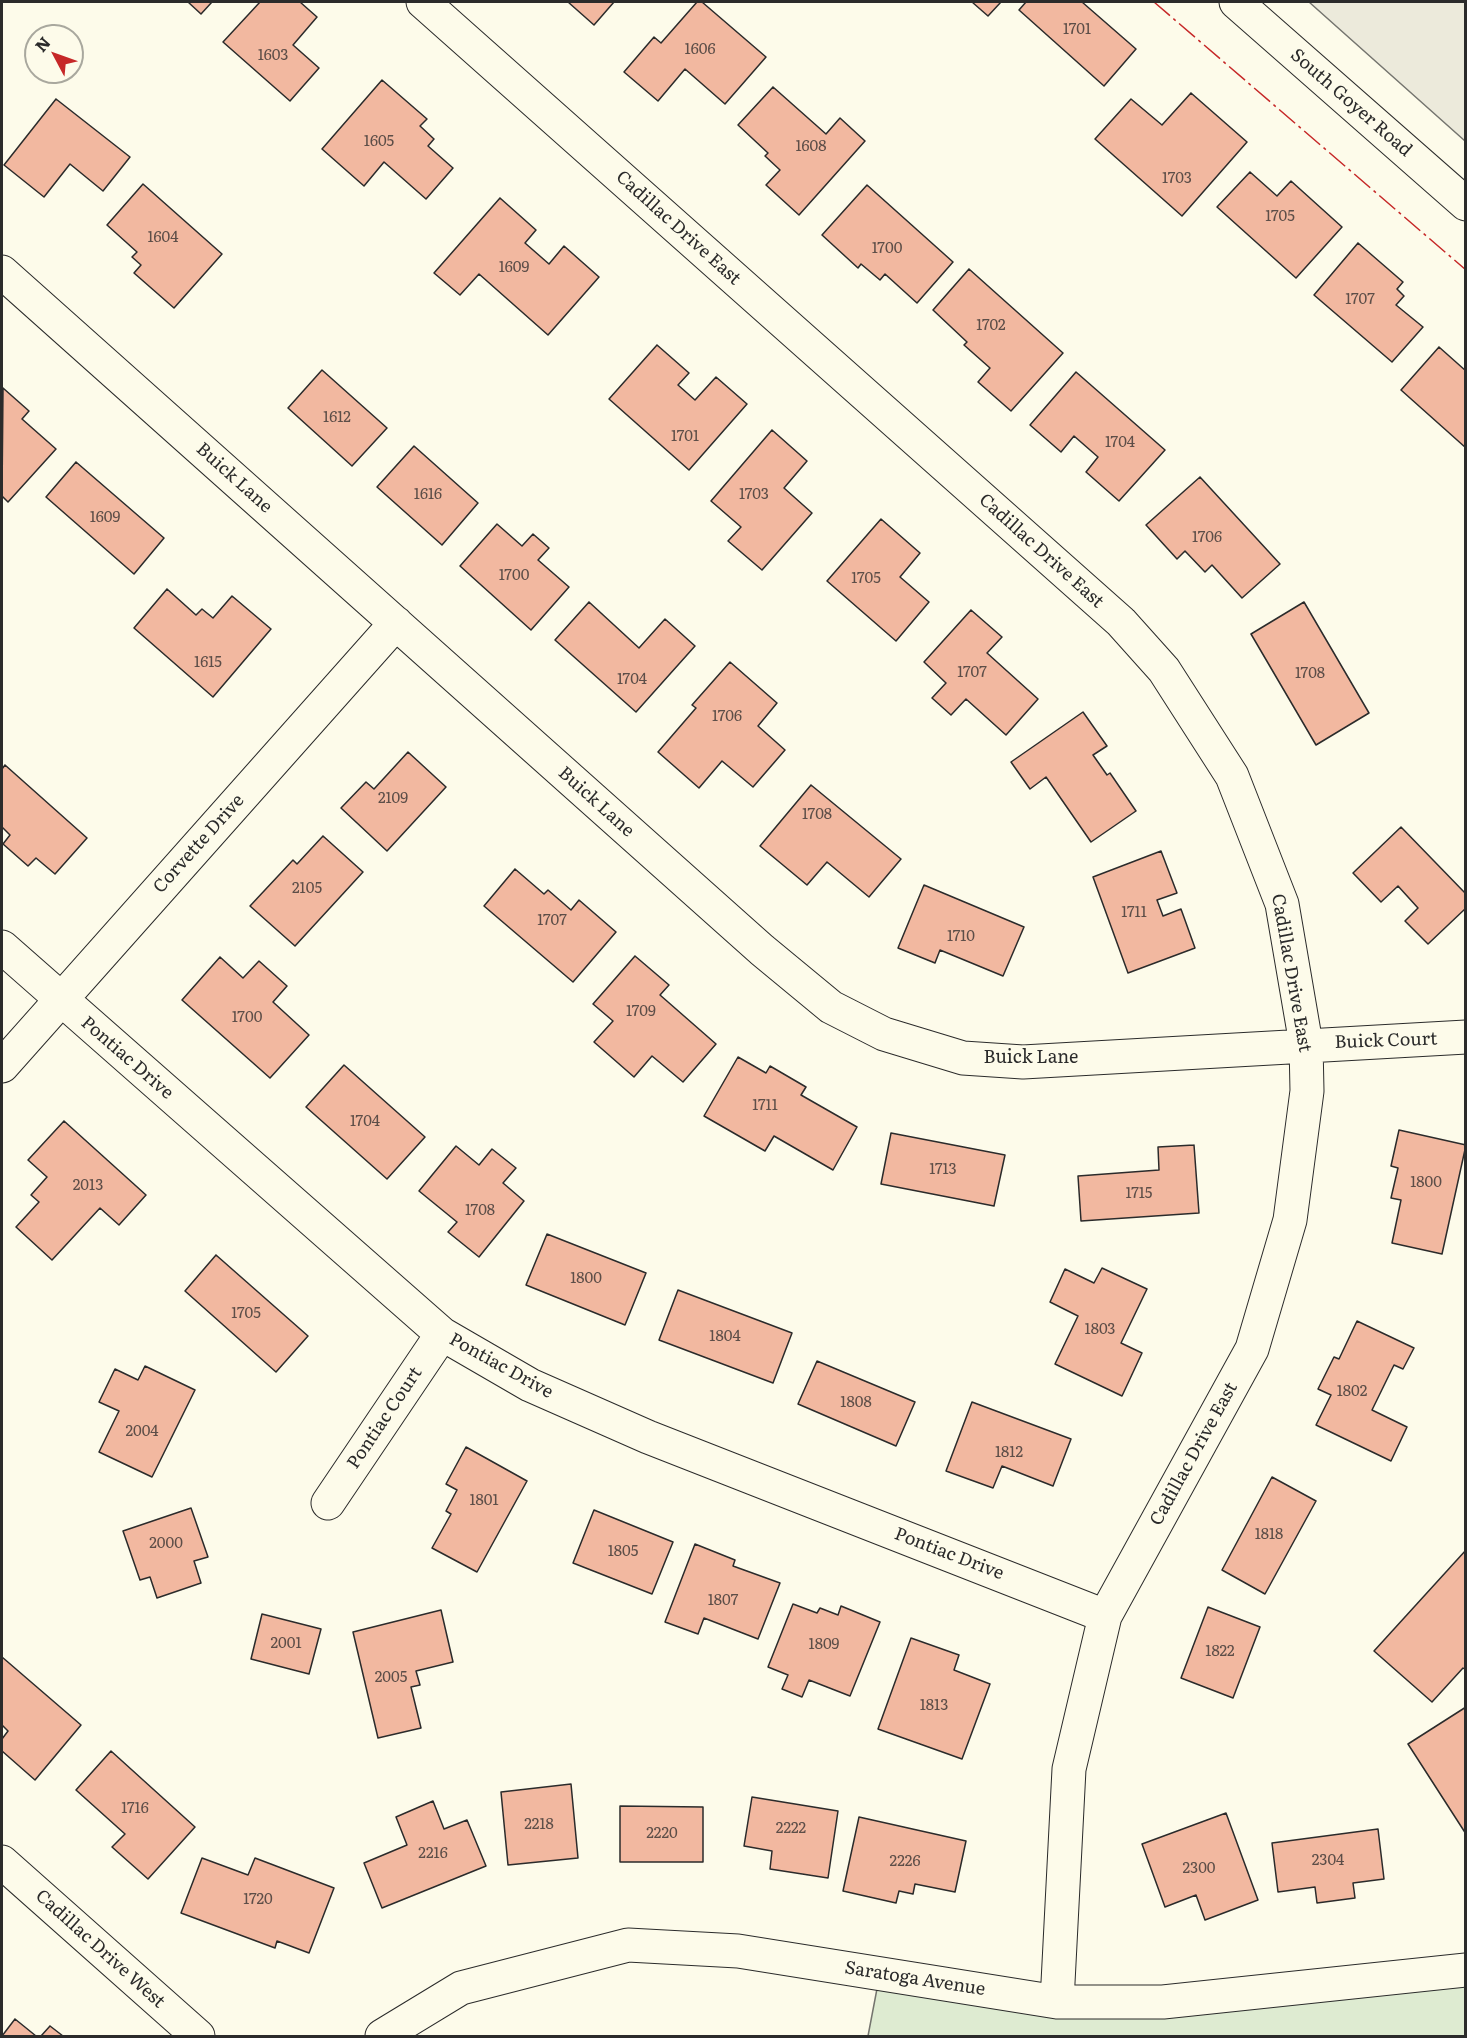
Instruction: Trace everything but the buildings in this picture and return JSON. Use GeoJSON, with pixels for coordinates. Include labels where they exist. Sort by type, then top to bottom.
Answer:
{"type":"FeatureCollection","features":[{"type":"Feature","properties":{"kind":"street","name":"Cadillac Drive East"},"geometry":{"type":"LineString","coordinates":[[423,2],[1121,621],[1164,670],[1232,776],[1282,904],[1306,1044],[1307,1091],[1290,1220],[1252,1349],[1105,1616],[1069,1769],[1057,2002]]}},
{"type":"Feature","properties":{"kind":"street","name":"South Goyer Road"},"geometry":{"type":"LineString","coordinates":[[1236,2],[1466,204]]}},
{"type":"Feature","properties":{"kind":"street","name":"Buick Lane"},"geometry":{"type":"LineString","coordinates":[[2,272],[762,950],[831,1007],[884,1034],[963,1058],[1023,1062],[1306,1044]]}},
{"type":"Feature","properties":{"kind":"street","name":"Corvette Drive"},"geometry":{"type":"LineString","coordinates":[[2,1066],[396,623]]}},
{"type":"Feature","properties":{"kind":"street","name":"Pontiac Drive"},"geometry":{"type":"LineString","coordinates":[[2,947],[442,1334],[530,1385],[648,1437],[1105,1616]]}},
{"type":"Feature","properties":{"kind":"street","name":"Buick Court"},"geometry":{"type":"LineString","coordinates":[[1306,1044],[1466,1037]]}},
{"type":"Feature","properties":{"kind":"street","name":"Pontiac Court"},"geometry":{"type":"LineString","coordinates":[[328,1503],[442,1334]]}},
{"type":"Feature","properties":{"kind":"street","name":"Cadillac Drive West"},"geometry":{"type":"LineString","coordinates":[[2,1862],[198,2037]]}},
{"type":"Feature","properties":{"kind":"street","name":"Saratoga Avenue"},"geometry":{"type":"LineString","coordinates":[[382,2037],[461,1988],[628,1945],[738,1951],[1057,2002],[1163,2002],[1466,1970]]}},
{"type":"Feature","properties":{"kind":"green space"},"geometry":{"type":"Polygon","coordinates":[[[1465,1970],[1465,2036],[868,2036],[880,1973],[1057,2002],[1465,1970]]]}},
{"type":"Feature","properties":{"kind":"shaded area"},"geometry":{"type":"Polygon","coordinates":[[[1309,2],[1465,2],[1465,141],[1309,2]]]}},
{"type":"Feature","properties":{"kind":"power"},"geometry":{"type":"LineString","coordinates":[[1154,2],[1466,270]]}}]}
